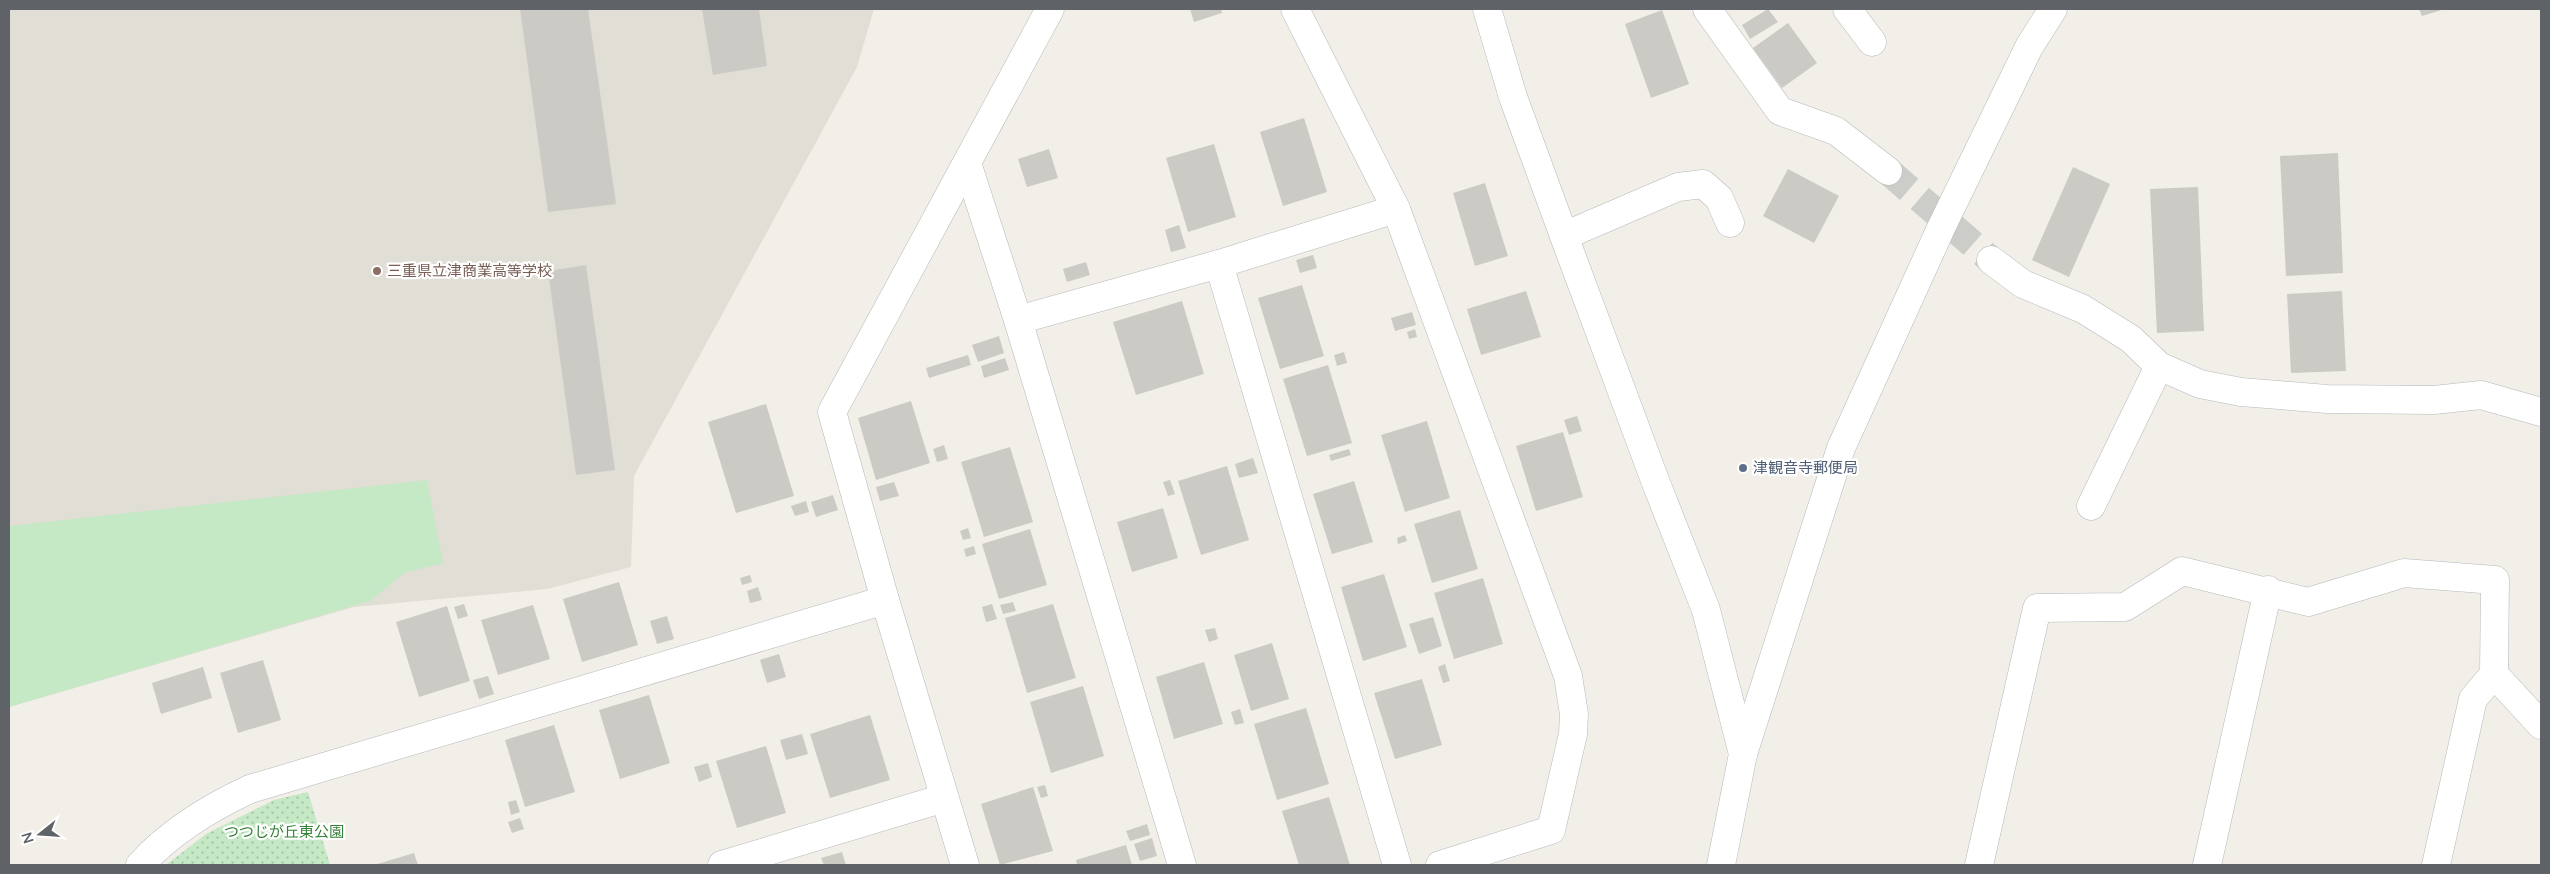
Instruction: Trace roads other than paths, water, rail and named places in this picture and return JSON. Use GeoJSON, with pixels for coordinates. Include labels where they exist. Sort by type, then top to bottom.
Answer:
{"type":"FeatureCollection","features":[{"type":"Feature","properties":{"kind":"street"},"geometry":{"type":"LineString","coordinates":[[965,865],[885,600],[832,412],[1050,9]]}},
{"type":"Feature","properties":{"kind":"street"},"geometry":{"type":"LineString","coordinates":[[1295,9],[1396,209],[1568,676],[1574,714],[1573,734],[1551,830],[1440,865]]}},
{"type":"Feature","properties":{"kind":"street"},"geometry":{"type":"LineString","coordinates":[[1487,9],[1513,97],[1656,484],[1706,610],[1743,754]]}},
{"type":"Feature","properties":{"kind":"street"},"geometry":{"type":"LineString","coordinates":[[1707,9],[1780,111],[1836,131],[1888,171]]}},
{"type":"Feature","properties":{"kind":"street"},"geometry":{"type":"LineString","coordinates":[[1847,9],[1872,42]]}},
{"type":"Feature","properties":{"kind":"street"},"geometry":{"type":"LineString","coordinates":[[1721,865],[1743,754],[1841,448],[1946,220],[2029,47],[2053,9]]}},
{"type":"Feature","properties":{"kind":"street"},"geometry":{"type":"LineString","coordinates":[[967,163],[1018,320],[1182,865]]}},
{"type":"Feature","properties":{"kind":"street"},"geometry":{"type":"LineString","coordinates":[[1564,236],[1678,187],[1702,184],[1719,198],[1730,223]]}},
{"type":"Feature","properties":{"kind":"street"},"geometry":{"type":"LineString","coordinates":[[1018,320],[1219,264],[1396,209]]}},
{"type":"Feature","properties":{"kind":"street"},"geometry":{"type":"LineString","coordinates":[[1991,260],[2023,284],[2083,309],[2131,339],[2159,366],[2200,384],[2241,392],[2327,399],[2434,400],[2481,395],[2541,412]]}},
{"type":"Feature","properties":{"kind":"street"},"geometry":{"type":"LineString","coordinates":[[1219,264],[1397,865]]}},
{"type":"Feature","properties":{"kind":"street"},"geometry":{"type":"LineString","coordinates":[[2091,506],[2159,366]]}},
{"type":"Feature","properties":{"kind":"street"},"geometry":{"type":"LineString","coordinates":[[1979,865],[2037,608],[2125,607],[2182,570],[2268,590],[2308,602],[2404,573],[2495,580],[2494,674],[2473,699],[2436,865]]}},
{"type":"Feature","properties":{"kind":"street"},"geometry":{"type":"LineString","coordinates":[[2206,865],[2268,590]]}},
{"type":"Feature","properties":{"kind":"street"},"geometry":{"type":"LineString","coordinates":[[140,865],[184,825],[221,802],[250,790],[885,600]]}},
{"type":"Feature","properties":{"kind":"street"},"geometry":{"type":"LineString","coordinates":[[2494,674],[2541,725]]}},
{"type":"Feature","properties":{"kind":"street"},"geometry":{"type":"LineString","coordinates":[[722,865],[944,798]]}},
{"type":"Feature","properties":{"kind":"tunnel"},"geometry":{"type":"LineString","coordinates":[[1888,171],[1991,260]]}},
{"type":"Feature","properties":{"kind":"place","name":"三重県立津商業高等学校"},"geometry":{"type":"Point","coordinates":[377,271]}},
{"type":"Feature","properties":{"kind":"place","name":"津観音寺郵便局"},"geometry":{"type":"Point","coordinates":[1743,468]}},
{"type":"Feature","properties":{"kind":"park label","name":"つつじが丘東公園"},"geometry":{"type":"Point","coordinates":[284,832]}}]}
